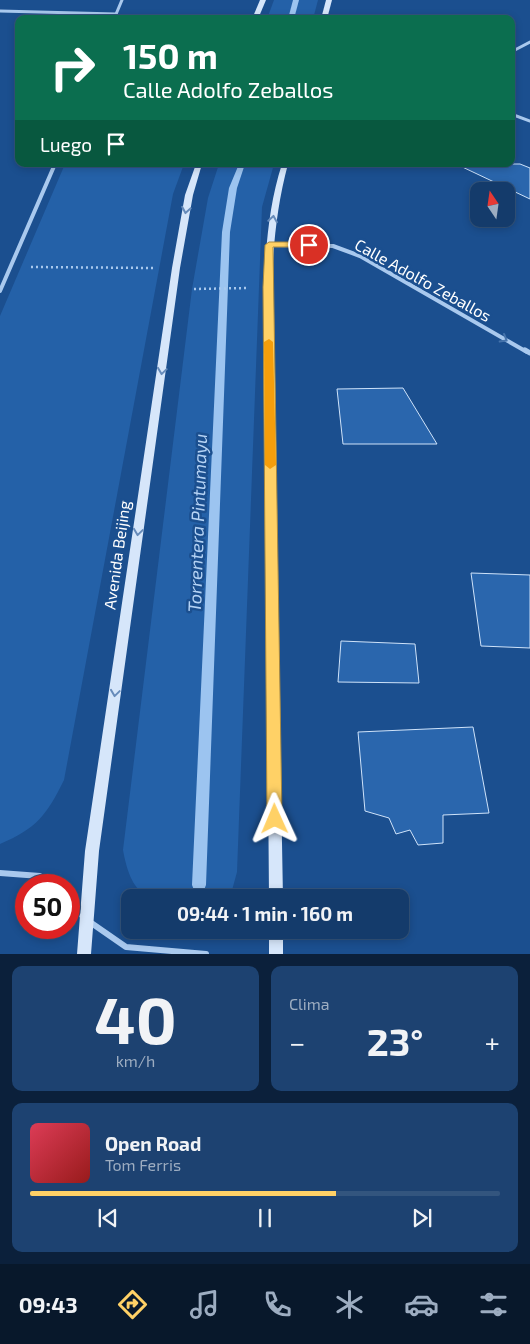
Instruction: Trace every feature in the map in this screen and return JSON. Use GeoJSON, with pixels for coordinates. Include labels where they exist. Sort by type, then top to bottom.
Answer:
{"type":"FeatureCollection","features":[{"type":"Feature","properties":{"kind":"main road"},"geometry":{"type":"LineString","coordinates":[[257,15],[263,0]]}},
{"type":"Feature","properties":{"kind":"main road"},"geometry":{"type":"LineString","coordinates":[[325,15],[330,0]]}},
{"type":"Feature","properties":{"kind":"main road","name":"Avenida Beijing"},"geometry":{"type":"LineString","coordinates":[[84,954],[92,851],[176,268],[189,195],[199,167]]}},
{"type":"Feature","properties":{"kind":"main road"},"geometry":{"type":"LineString","coordinates":[[276,889],[268,287],[269,245],[278,187],[284,167]]}},
{"type":"Feature","properties":{"kind":"main road"},"geometry":{"type":"LineString","coordinates":[[276,939],[276,954]]}},
{"type":"Feature","properties":{"kind":"street"},"geometry":{"type":"LineString","coordinates":[[0,11],[116,14],[122,0]]}},
{"type":"Feature","properties":{"kind":"street"},"geometry":{"type":"LineString","coordinates":[[515,50],[530,42]]}},
{"type":"Feature","properties":{"kind":"street"},"geometry":{"type":"LineString","coordinates":[[515,115],[530,121]]}},
{"type":"Feature","properties":{"kind":"street"},"geometry":{"type":"LineString","coordinates":[[0,291],[54,167]]}},
{"type":"Feature","properties":{"kind":"street","name":"Calle Adolfo Zeballos"},"geometry":{"type":"LineString","coordinates":[[269,245],[333,246],[360,256],[530,353]]}},
{"type":"Feature","properties":{"kind":"street"},"geometry":{"type":"LineString","coordinates":[[0,873],[15,874]]}},
{"type":"Feature","properties":{"kind":"street"},"geometry":{"type":"LineString","coordinates":[[80,913],[126,947],[206,954]]}},
{"type":"Feature","properties":{"kind":"path"},"geometry":{"type":"LineString","coordinates":[[10,267],[176,268]]}},
{"type":"Feature","properties":{"kind":"path"},"geometry":{"type":"LineString","coordinates":[[219,288],[244,288]]}},
{"type":"Feature","properties":{"kind":"shaded area"},"geometry":{"type":"Polygon","coordinates":[[[274,0],[318,0],[314,15],[268,15],[274,0]]]}},
{"type":"Feature","properties":{"kind":"shaded area"},"geometry":{"type":"Polygon","coordinates":[[[64,167],[183,167],[173,194],[64,780],[46,812],[32,826],[0,844],[0,316],[64,167]]]}},
{"type":"Feature","properties":{"kind":"shaded area"},"geometry":{"type":"Polygon","coordinates":[[[218,167],[273,167],[262,207],[237,872],[232,889],[138,889],[128,870],[123,850],[192,289],[208,198],[218,167]]]}},
{"type":"Feature","properties":{"kind":"building"},"geometry":{"type":"Polygon","coordinates":[[[515,164],[520,164],[530,168],[530,199],[515,192],[515,182],[494,182],[462,167],[515,167],[515,164]]]}},
{"type":"Feature","properties":{"kind":"building"},"geometry":{"type":"Polygon","coordinates":[[[403,388],[437,444],[343,444],[337,389],[403,388]]]}},
{"type":"Feature","properties":{"kind":"building"},"geometry":{"type":"Polygon","coordinates":[[[471,573],[530,575],[530,648],[481,646],[471,573]]]}},
{"type":"Feature","properties":{"kind":"building"},"geometry":{"type":"Polygon","coordinates":[[[341,641],[415,644],[419,683],[338,682],[341,641]]]}},
{"type":"Feature","properties":{"kind":"building"},"geometry":{"type":"Polygon","coordinates":[[[473,727],[489,813],[443,815],[443,843],[418,845],[410,830],[396,834],[389,818],[365,811],[358,732],[473,727]]]}},
{"type":"Feature","properties":{"kind":"waterway","name":"Torrentera Pintumayu"},"geometry":{"type":"LineString","coordinates":[[292,15],[296,0]]}},
{"type":"Feature","properties":{"kind":"waterway","name":"Torrentera Pintumayu"},"geometry":{"type":"LineString","coordinates":[[199,885],[226,232],[233,188],[241,167]]}},
{"type":"Feature","properties":{"kind":"slow traffic"},"geometry":{"type":"LineString","coordinates":[[269,342],[270,465]]}},
{"type":"Feature","properties":{"kind":"route"},"geometry":{"type":"LineString","coordinates":[[275,819],[269,245],[309,245]]}}]}
